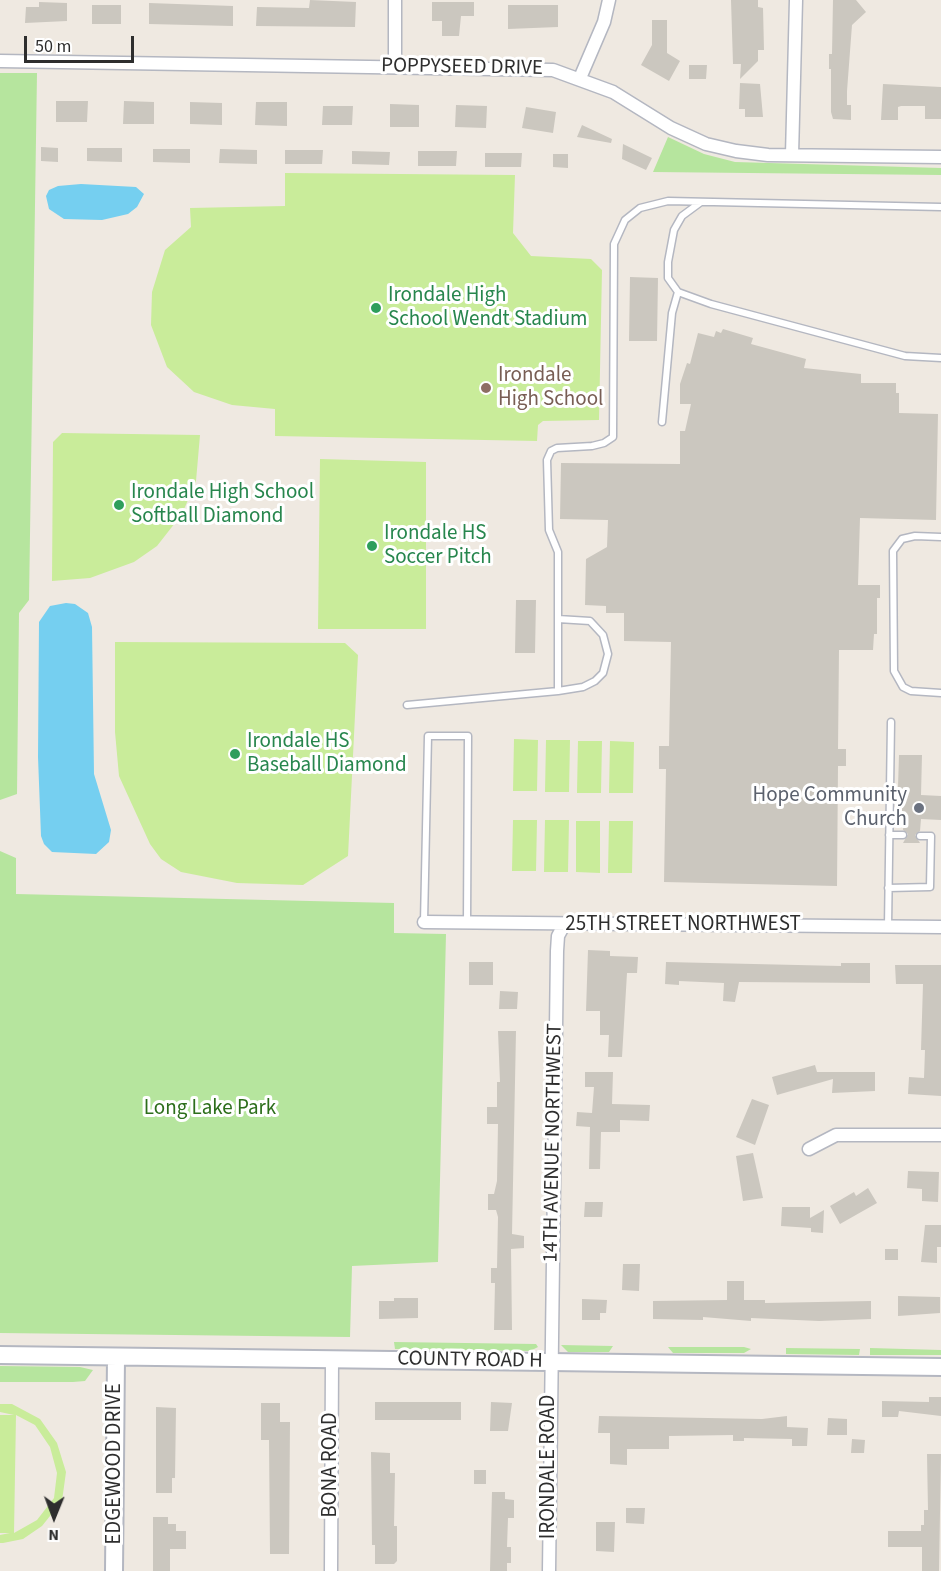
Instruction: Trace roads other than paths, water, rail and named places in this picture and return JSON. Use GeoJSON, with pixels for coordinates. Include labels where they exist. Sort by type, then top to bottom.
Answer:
{"type":"FeatureCollection","features":[{"type":"Feature","properties":{"kind":"street"},"geometry":{"type":"LineString","coordinates":[[394,0],[395,66]]}},
{"type":"Feature","properties":{"kind":"street"},"geometry":{"type":"LineString","coordinates":[[580,78],[604,22],[609,0]]}},
{"type":"Feature","properties":{"kind":"street"},"geometry":{"type":"LineString","coordinates":[[792,155],[796,0]]}},
{"type":"Feature","properties":{"kind":"street","name":"POPPYSEED DRIVE"},"geometry":{"type":"LineString","coordinates":[[0,61],[553,70],[613,92],[671,128],[706,144],[736,151],[792,155],[941,157]]}},
{"type":"Feature","properties":{"kind":"street","name":"25TH STREET NORTHWEST"},"geometry":{"type":"LineString","coordinates":[[424,922],[941,927]]}},
{"type":"Feature","properties":{"kind":"street","name":"14TH AVENUE NORTHWEST"},"geometry":{"type":"LineString","coordinates":[[550,1362],[557,951],[558,936],[564,925]]}},
{"type":"Feature","properties":{"kind":"street"},"geometry":{"type":"LineString","coordinates":[[809,1149],[822,1140],[836,1135],[941,1135]]}},
{"type":"Feature","properties":{"kind":"street","name":"COUNTY ROAD H"},"geometry":{"type":"LineString","coordinates":[[0,1355],[941,1367]]}},
{"type":"Feature","properties":{"kind":"street","name":"EDGEWOOD DRIVE"},"geometry":{"type":"LineString","coordinates":[[114,1571],[116,1358]]}},
{"type":"Feature","properties":{"kind":"street","name":"BONA ROAD"},"geometry":{"type":"LineString","coordinates":[[331,1571],[332,1359]]}},
{"type":"Feature","properties":{"kind":"street","name":"IRONDALE ROAD"},"geometry":{"type":"LineString","coordinates":[[549,1571],[550,1362]]}},
{"type":"Feature","properties":{"kind":"lane"},"geometry":{"type":"LineString","coordinates":[[558,691],[558,552],[549,530],[547,460],[551,451],[557,448],[592,446],[604,443],[613,437],[614,244],[625,220],[640,208],[668,201],[941,207]]}},
{"type":"Feature","properties":{"kind":"lane"},"geometry":{"type":"LineString","coordinates":[[702,201],[682,216],[674,230],[668,262],[668,278],[678,292],[711,304],[905,356],[941,357]]}},
{"type":"Feature","properties":{"kind":"lane"},"geometry":{"type":"LineString","coordinates":[[662,422],[672,313],[678,292]]}},
{"type":"Feature","properties":{"kind":"lane"},"geometry":{"type":"LineString","coordinates":[[941,537],[915,536],[902,539],[893,551],[894,671],[903,687],[911,691],[941,693]]}},
{"type":"Feature","properties":{"kind":"lane"},"geometry":{"type":"LineString","coordinates":[[407,705],[558,691],[583,687],[595,681],[603,673],[608,654],[603,635],[590,621],[558,619]]}},
{"type":"Feature","properties":{"kind":"lane"},"geometry":{"type":"LineString","coordinates":[[888,927],[891,722]]}},
{"type":"Feature","properties":{"kind":"lane"},"geometry":{"type":"LineString","coordinates":[[424,922],[428,736],[468,736],[467,923]]}},
{"type":"Feature","properties":{"kind":"lane"},"geometry":{"type":"LineString","coordinates":[[889,835],[903,835]]}},
{"type":"Feature","properties":{"kind":"lane"},"geometry":{"type":"LineString","coordinates":[[888,888],[930,887],[931,836],[920,836]]}},
{"type":"Feature","properties":{"kind":"water"},"geometry":{"type":"Polygon","coordinates":[[[81,184],[136,187],[144,194],[137,207],[128,214],[102,220],[64,219],[49,209],[46,196],[49,190],[58,186],[81,184]]]}},
{"type":"Feature","properties":{"kind":"water"},"geometry":{"type":"Polygon","coordinates":[[[75,604],[88,613],[92,627],[94,774],[111,830],[109,842],[96,854],[52,852],[44,844],[41,836],[38,757],[39,622],[50,606],[75,604]]]}},
{"type":"Feature","properties":{"kind":"place","name":"Irondale High School Wendt Stadium"},"geometry":{"type":"Point","coordinates":[376,308]}},
{"type":"Feature","properties":{"kind":"place","name":"Irondale High School"},"geometry":{"type":"Point","coordinates":[486,388]}},
{"type":"Feature","properties":{"kind":"place","name":"Irondale High School Softball Diamond"},"geometry":{"type":"Point","coordinates":[119,505]}},
{"type":"Feature","properties":{"kind":"place","name":"Irondale HS Soccer Pitch"},"geometry":{"type":"Point","coordinates":[372,546]}},
{"type":"Feature","properties":{"kind":"place","name":"Irondale HS Baseball Diamond"},"geometry":{"type":"Point","coordinates":[235,754]}},
{"type":"Feature","properties":{"kind":"place","name":"Hope Community Church"},"geometry":{"type":"Point","coordinates":[919,808]}},
{"type":"Feature","properties":{"kind":"park label","name":"Long Lake Park"},"geometry":{"type":"Point","coordinates":[210,1109]}}]}
